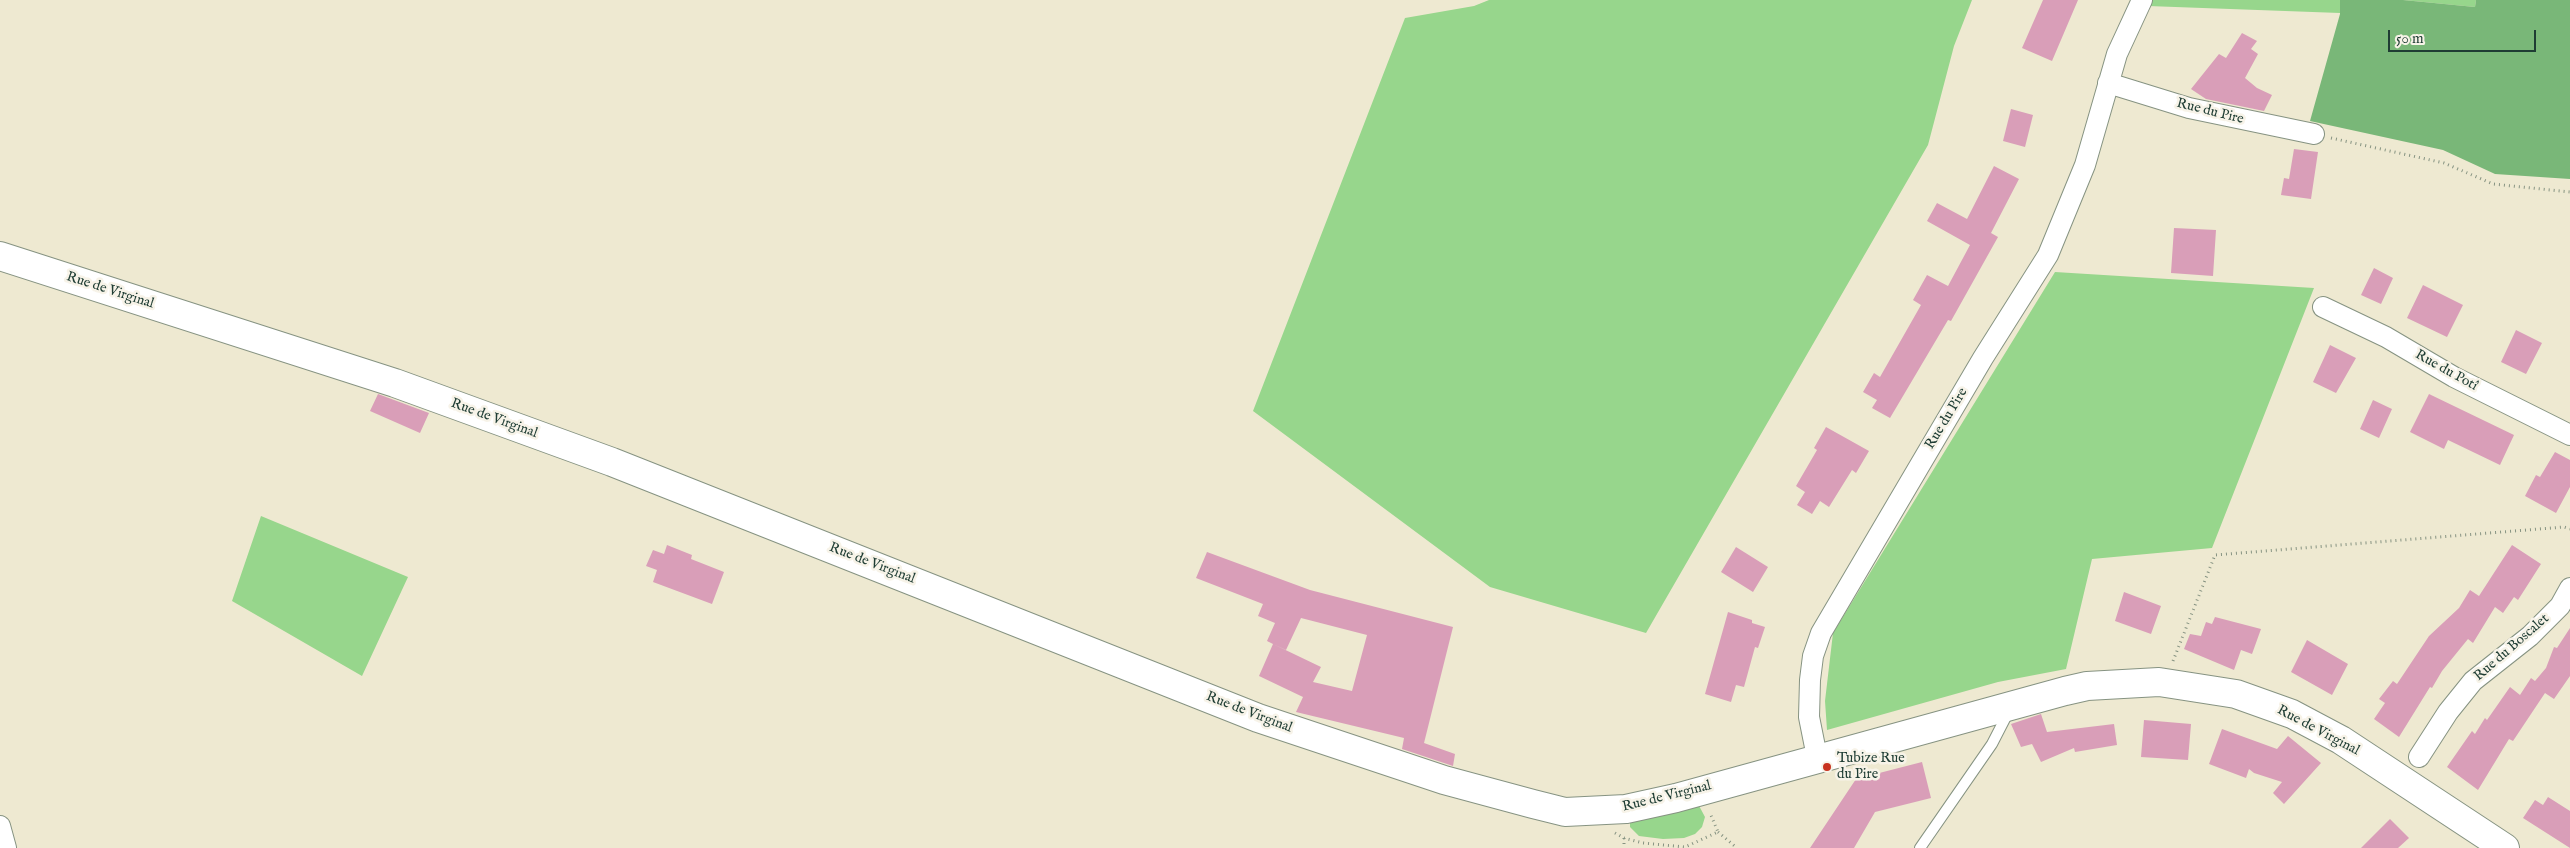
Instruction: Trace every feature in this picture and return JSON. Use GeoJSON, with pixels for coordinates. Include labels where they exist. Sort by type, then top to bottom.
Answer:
{"type":"FeatureCollection","features":[{"type":"Feature","properties":{"kind":"street","name":"Rue du Pire"},"geometry":{"type":"LineString","coordinates":[[1817,757],[1809,717],[1810,680],[1813,656],[1821,633],[1978,367],[2048,255],[2086,165],[2117,54],[2142,0]]}},
{"type":"Feature","properties":{"kind":"street","name":"Rue du Pire"},"geometry":{"type":"LineString","coordinates":[[2108,83],[2189,108],[2314,134]]}},
{"type":"Feature","properties":{"kind":"street","name":"Rue de Virginal"},"geometry":{"type":"LineString","coordinates":[[0,256],[395,383],[612,462],[1258,718],[1486,793],[1565,812],[1626,809],[2012,703],[2087,686],[2169,683],[2236,694],[2292,714],[2341,740],[2505,848]]}},
{"type":"Feature","properties":{"kind":"street","name":"Rue du Potî"},"geometry":{"type":"LineString","coordinates":[[2323,307],[2386,337],[2454,377],[2570,434]]}},
{"type":"Feature","properties":{"kind":"street","name":"Rue du Boscalet"},"geometry":{"type":"LineString","coordinates":[[2419,757],[2448,712],[2473,681],[2530,636],[2560,606],[2570,588]]}},
{"type":"Feature","properties":{"kind":"street"},"geometry":{"type":"LineString","coordinates":[[0,826],[6,848]]}},
{"type":"Feature","properties":{"kind":"lane"},"geometry":{"type":"LineString","coordinates":[[1920,848],[1992,744],[2012,703]]}},
{"type":"Feature","properties":{"kind":"path"},"geometry":{"type":"LineString","coordinates":[[2314,134],[2444,163],[2492,184],[2570,192]]}},
{"type":"Feature","properties":{"kind":"path"},"geometry":{"type":"LineString","coordinates":[[2169,683],[2176,654],[2215,555],[2564,527],[2570,529]]}},
{"type":"Feature","properties":{"kind":"path"},"geometry":{"type":"LineString","coordinates":[[1701,789],[1718,832],[1737,848]]}},
{"type":"Feature","properties":{"kind":"path"},"geometry":{"type":"LineString","coordinates":[[1624,848],[1624,838],[1685,847],[1718,832]]}},
{"type":"Feature","properties":{"kind":"green space"},"geometry":{"type":"Polygon","coordinates":[[[1489,0],[1972,0],[1954,46],[1928,145],[1646,633],[1490,587],[1253,411],[1405,18],[1474,6],[1489,0]]]}},
{"type":"Feature","properties":{"kind":"green space"},"geometry":{"type":"Polygon","coordinates":[[[2152,0],[2340,0],[2340,13],[2148,6],[2152,0]]]}},
{"type":"Feature","properties":{"kind":"green space"},"geometry":{"type":"Polygon","coordinates":[[[2340,0],[2403,0],[2475,7],[2476,0],[2570,0],[2570,179],[2495,174],[2443,150],[2310,121],[2340,14],[2340,0]]]}},
{"type":"Feature","properties":{"kind":"green space"},"geometry":{"type":"Polygon","coordinates":[[[2403,0],[2476,0],[2475,7],[2403,0]]]}},
{"type":"Feature","properties":{"kind":"green space"},"geometry":{"type":"Polygon","coordinates":[[[2055,272],[2314,288],[2212,548],[2092,559],[2066,669],[1998,682],[1827,730],[1825,701],[1833,633],[2055,272]]]}},
{"type":"Feature","properties":{"kind":"green space"},"geometry":{"type":"Polygon","coordinates":[[[261,516],[408,577],[362,676],[232,601],[261,516]]]}},
{"type":"Feature","properties":{"kind":"green space"},"geometry":{"type":"Polygon","coordinates":[[[1697,802],[1705,817],[1702,827],[1695,834],[1684,838],[1663,839],[1639,836],[1630,827],[1630,820],[1697,802]]]}},
{"type":"Feature","properties":{"kind":"building"},"geometry":{"type":"Polygon","coordinates":[[[2043,0],[2078,0],[2052,61],[2022,48],[2043,0]]]}},
{"type":"Feature","properties":{"kind":"building"},"geometry":{"type":"Polygon","coordinates":[[[2242,33],[2257,41],[2251,49],[2258,54],[2245,78],[2257,88],[2272,95],[2264,111],[2206,99],[2191,89],[2219,54],[2226,58],[2242,33]]]}},
{"type":"Feature","properties":{"kind":"building"},"geometry":{"type":"Polygon","coordinates":[[[2011,109],[2033,115],[2025,147],[2003,141],[2011,109]]]}},
{"type":"Feature","properties":{"kind":"building"},"geometry":{"type":"Polygon","coordinates":[[[2294,149],[2318,152],[2311,199],[2281,195],[2284,178],[2289,179],[2294,149]]]}},
{"type":"Feature","properties":{"kind":"building"},"geometry":{"type":"Polygon","coordinates":[[[1994,166],[2019,179],[1991,233],[1998,237],[1951,321],[1948,320],[1890,418],[1872,408],[1877,400],[1863,392],[1874,373],[1880,377],[1921,305],[1913,300],[1927,275],[1948,286],[1970,245],[1927,221],[1937,203],[1967,219],[1994,166]]]}},
{"type":"Feature","properties":{"kind":"building"},"geometry":{"type":"Polygon","coordinates":[[[2174,228],[2216,230],[2213,276],[2171,273],[2174,228]]]}},
{"type":"Feature","properties":{"kind":"building"},"geometry":{"type":"Polygon","coordinates":[[[2374,268],[2393,278],[2381,304],[2361,295],[2374,268]]]}},
{"type":"Feature","properties":{"kind":"building"},"geometry":{"type":"Polygon","coordinates":[[[2423,285],[2463,305],[2447,337],[2407,318],[2423,285]]]}},
{"type":"Feature","properties":{"kind":"building"},"geometry":{"type":"Polygon","coordinates":[[[2516,330],[2542,343],[2526,374],[2501,362],[2516,330]]]}},
{"type":"Feature","properties":{"kind":"building"},"geometry":{"type":"Polygon","coordinates":[[[2330,345],[2356,358],[2336,393],[2313,382],[2330,345]]]}},
{"type":"Feature","properties":{"kind":"building"},"geometry":{"type":"Polygon","coordinates":[[[378,394],[429,413],[420,433],[370,411],[378,394]]]}},
{"type":"Feature","properties":{"kind":"building"},"geometry":{"type":"Polygon","coordinates":[[[2429,394],[2514,435],[2500,465],[2448,440],[2444,449],[2410,432],[2429,394]]]}},
{"type":"Feature","properties":{"kind":"building"},"geometry":{"type":"Polygon","coordinates":[[[2373,400],[2392,409],[2379,438],[2360,429],[2373,400]]]}},
{"type":"Feature","properties":{"kind":"building"},"geometry":{"type":"Polygon","coordinates":[[[1826,427],[1869,451],[1856,473],[1852,470],[1829,507],[1820,501],[1812,514],[1797,505],[1805,492],[1796,486],[1817,450],[1814,448],[1826,427]]]}},
{"type":"Feature","properties":{"kind":"building"},"geometry":{"type":"Polygon","coordinates":[[[2555,452],[2570,460],[2570,487],[2556,513],[2525,496],[2536,475],[2540,477],[2555,452]]]}},
{"type":"Feature","properties":{"kind":"building"},"geometry":{"type":"Polygon","coordinates":[[[667,545],[692,555],[691,559],[724,572],[712,604],[653,582],[657,570],[646,566],[653,550],[664,554],[667,545]]]}},
{"type":"Feature","properties":{"kind":"building"},"geometry":{"type":"Polygon","coordinates":[[[2512,545],[2541,564],[2518,600],[2514,597],[2503,613],[2495,607],[2473,643],[2468,639],[2442,671],[2432,688],[2430,687],[2399,737],[2374,719],[2385,703],[2379,699],[2393,681],[2397,684],[2429,636],[2459,608],[2470,590],[2479,596],[2512,545]]]}},
{"type":"Feature","properties":{"kind":"building"},"geometry":{"type":"Polygon","coordinates":[[[1736,547],[1768,567],[1753,592],[1721,572],[1736,547]]]}},
{"type":"Feature","properties":{"kind":"building"},"geometry":{"type":"Polygon","coordinates":[[[1207,552],[1310,590],[1453,627],[1424,743],[1455,754],[1453,766],[1402,749],[1404,738],[1296,712],[1303,697],[1259,676],[1273,644],[1267,641],[1275,623],[1258,616],[1263,604],[1196,578],[1207,552]],[[1301,618],[1286,650],[1273,644],[1321,667],[1313,682],[1352,691],[1367,635],[1301,618]]]}},
{"type":"Feature","properties":{"kind":"building"},"geometry":{"type":"Polygon","coordinates":[[[2124,592],[2161,606],[2151,634],[2115,621],[2124,592]]]}},
{"type":"Feature","properties":{"kind":"building"},"geometry":{"type":"Polygon","coordinates":[[[1728,612],[1752,620],[1752,623],[1765,627],[1758,648],[1755,647],[1744,687],[1736,685],[1731,702],[1705,694],[1728,612]]]}},
{"type":"Feature","properties":{"kind":"building"},"geometry":{"type":"Polygon","coordinates":[[[2215,617],[2261,629],[2252,654],[2241,650],[2234,670],[2184,649],[2190,634],[2201,636],[2206,622],[2212,624],[2215,617]]]}},
{"type":"Feature","properties":{"kind":"building"},"geometry":{"type":"Polygon","coordinates":[[[2570,628],[2570,676],[2554,699],[2545,693],[2513,741],[2509,739],[2478,790],[2447,767],[2472,731],[2475,734],[2485,718],[2487,720],[2510,687],[2520,695],[2531,678],[2535,681],[2546,668],[2554,647],[2557,648],[2570,628]]]}},
{"type":"Feature","properties":{"kind":"building"},"geometry":{"type":"Polygon","coordinates":[[[2307,640],[2348,664],[2332,695],[2291,672],[2307,640]]]}},
{"type":"Feature","properties":{"kind":"building"},"geometry":{"type":"Polygon","coordinates":[[[2041,714],[2047,732],[2114,724],[2117,745],[2075,752],[2074,748],[2041,762],[2032,744],[2021,747],[2011,724],[2041,714]]]}},
{"type":"Feature","properties":{"kind":"building"},"geometry":{"type":"Polygon","coordinates":[[[2144,720],[2191,724],[2188,760],[2141,757],[2144,720]]]}},
{"type":"Feature","properties":{"kind":"building"},"geometry":{"type":"Polygon","coordinates":[[[2222,729],[2277,749],[2288,736],[2321,763],[2284,804],[2273,793],[2282,782],[2254,773],[2249,769],[2246,778],[2209,764],[2222,729]]]}},
{"type":"Feature","properties":{"kind":"building"},"geometry":{"type":"Polygon","coordinates":[[[1922,762],[1931,798],[1875,812],[1854,848],[1810,848],[1856,779],[1922,762]]]}},
{"type":"Feature","properties":{"kind":"building"},"geometry":{"type":"Polygon","coordinates":[[[2548,797],[2570,811],[2570,848],[2523,818],[2535,800],[2543,805],[2548,797]]]}},
{"type":"Feature","properties":{"kind":"building"},"geometry":{"type":"Polygon","coordinates":[[[2390,819],[2409,838],[2398,848],[2361,848],[2390,819]]]}},
{"type":"Feature","properties":{"kind":"place","name":"Tubize Rue du Pire"},"geometry":{"type":"Point","coordinates":[1827,767]}}]}
